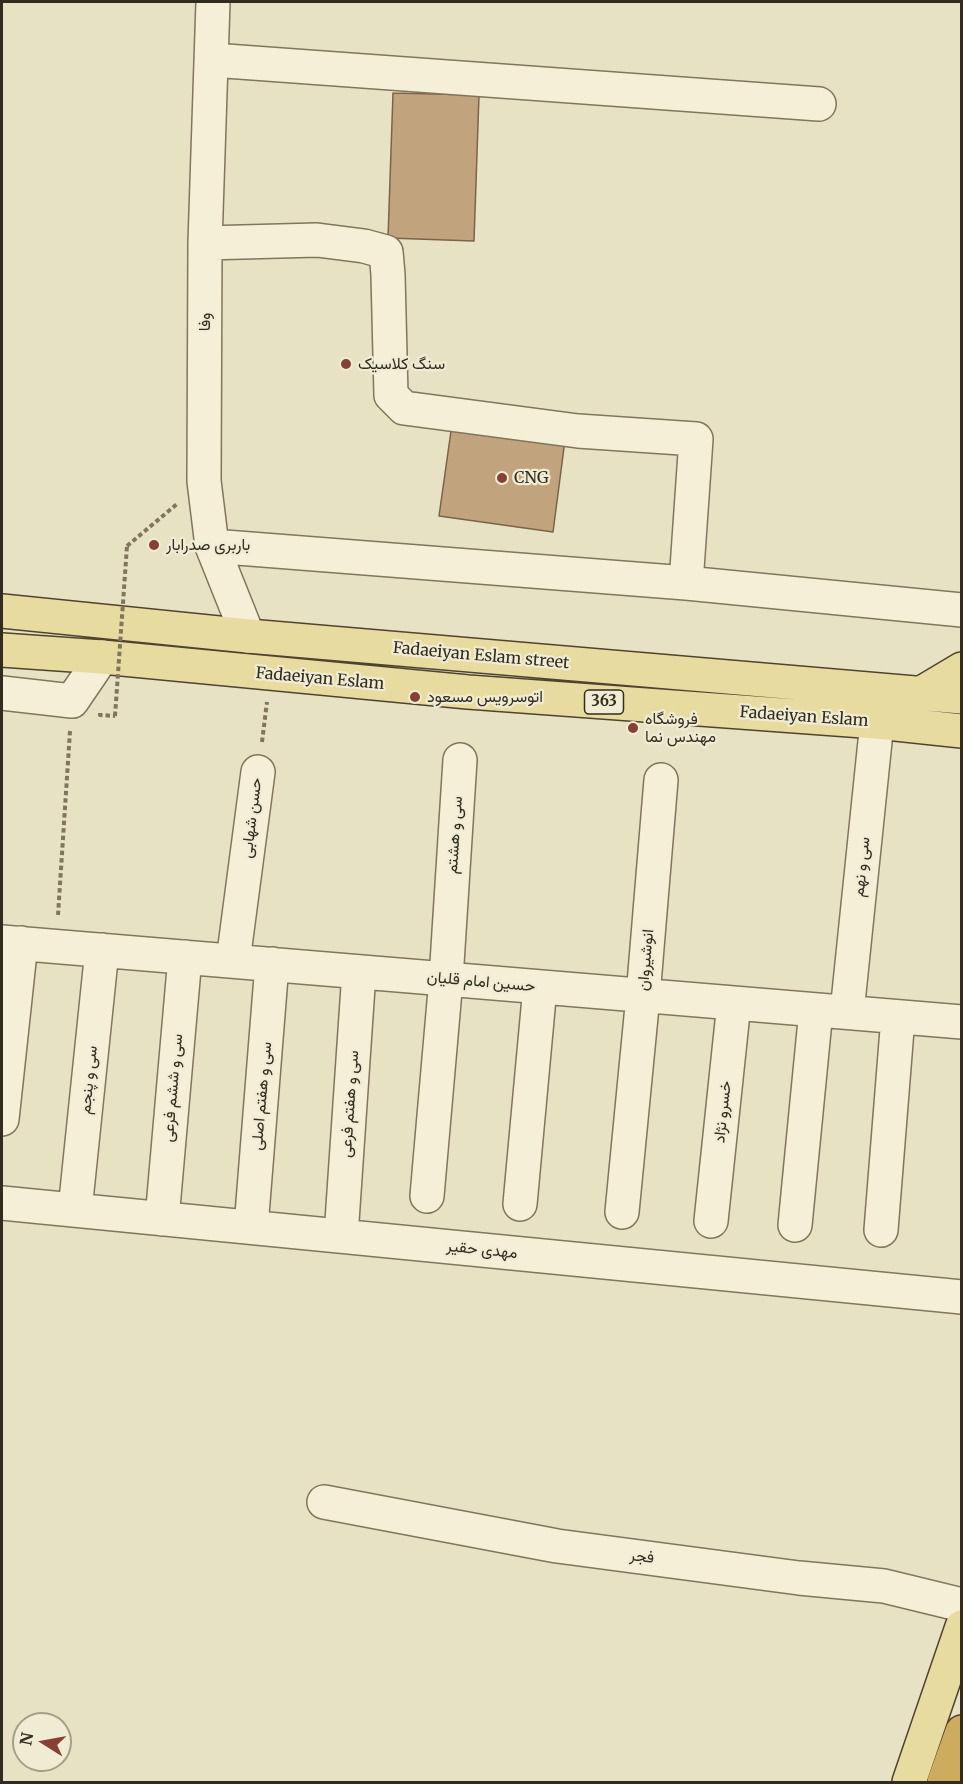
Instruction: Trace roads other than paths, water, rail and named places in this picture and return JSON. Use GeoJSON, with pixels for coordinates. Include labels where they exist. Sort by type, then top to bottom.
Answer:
{"type":"FeatureCollection","features":[{"type":"Feature","properties":{"kind":"highway"},"geometry":{"type":"LineString","coordinates":[[944,1782],[962,1732]]}},
{"type":"Feature","properties":{"kind":"main road","name":"Fadaeiyan Eslam street"},"geometry":{"type":"LineString","coordinates":[[2,611],[248,636],[962,697]]}},
{"type":"Feature","properties":{"kind":"main road","name":"Fadaeiyan Eslam"},"geometry":{"type":"LineString","coordinates":[[9,648],[468,692],[877,722],[949,730]]}},
{"type":"Feature","properties":{"kind":"main road"},"geometry":{"type":"LineString","coordinates":[[920,694],[962,669]]}},
{"type":"Feature","properties":{"kind":"main road"},"geometry":{"type":"LineString","coordinates":[[949,730],[962,753]]}},
{"type":"Feature","properties":{"kind":"main road"},"geometry":{"type":"LineString","coordinates":[[909,1782],[962,1627]]}},
{"type":"Feature","properties":{"kind":"street","name":"وفا"},"geometry":{"type":"LineString","coordinates":[[213,2],[205,243],[204,482],[212,546],[248,636]]}},
{"type":"Feature","properties":{"kind":"street"},"geometry":{"type":"LineString","coordinates":[[212,60],[819,104]]}},
{"type":"Feature","properties":{"kind":"street"},"geometry":{"type":"LineString","coordinates":[[205,243],[317,240],[364,246],[386,252],[391,395],[404,408],[578,431],[696,439],[686,583]]}},
{"type":"Feature","properties":{"kind":"street"},"geometry":{"type":"LineString","coordinates":[[212,546],[686,583],[962,610]]}},
{"type":"Feature","properties":{"kind":"street"},"geometry":{"type":"LineString","coordinates":[[2,693],[86,708],[102,657]]}},
{"type":"Feature","properties":{"kind":"street","name":"سی و نهم"},"geometry":{"type":"LineString","coordinates":[[795,1225],[877,722]]}},
{"type":"Feature","properties":{"kind":"street","name":"سی و هشتم"},"geometry":{"type":"LineString","coordinates":[[427,1196],[446,979],[460,760]]}},
{"type":"Feature","properties":{"kind":"street","name":"حسن شهابی"},"geometry":{"type":"LineString","coordinates":[[233,961],[258,772]]}},
{"type":"Feature","properties":{"kind":"street","name":"انوشیروان"},"geometry":{"type":"LineString","coordinates":[[622,1212],[661,780]]}},
{"type":"Feature","properties":{"kind":"street"},"geometry":{"type":"LineString","coordinates":[[2,1119],[11,943]]}},
{"type":"Feature","properties":{"kind":"street","name":"حسین امام قلیان"},"geometry":{"type":"LineString","coordinates":[[11,943],[962,1022]]}},
{"type":"Feature","properties":{"kind":"street","name":"سی و پنجم"},"geometry":{"type":"LineString","coordinates":[[75,1210],[102,950]]}},
{"type":"Feature","properties":{"kind":"street","name":"سی و ششم فرعی"},"geometry":{"type":"LineString","coordinates":[[162,1219],[185,957]]}},
{"type":"Feature","properties":{"kind":"street","name":"سی و هفتم اصلی"},"geometry":{"type":"LineString","coordinates":[[251,1227],[272,964]]}},
{"type":"Feature","properties":{"kind":"street","name":"سی و هفتم فرعی"},"geometry":{"type":"LineString","coordinates":[[341,1236],[360,972]]}},
{"type":"Feature","properties":{"kind":"street"},"geometry":{"type":"LineString","coordinates":[[520,1204],[540,987]]}},
{"type":"Feature","properties":{"kind":"street","name":"خسرو نژاد"},"geometry":{"type":"LineString","coordinates":[[711,1221],[734,1003]]}},
{"type":"Feature","properties":{"kind":"street"},"geometry":{"type":"LineString","coordinates":[[881,1230],[898,1017]]}},
{"type":"Feature","properties":{"kind":"street","name":"مهدی حقیر"},"geometry":{"type":"LineString","coordinates":[[2,1203],[962,1297]]}},
{"type":"Feature","properties":{"kind":"street","name":"فجر"},"geometry":{"type":"LineString","coordinates":[[324,1502],[557,1546],[800,1578],[884,1586],[962,1605]]}},
{"type":"Feature","properties":{"kind":"place","name":"سنگ کلاسیک"},"geometry":{"type":"Point","coordinates":[346,364]}},
{"type":"Feature","properties":{"kind":"place","name":"CNG"},"geometry":{"type":"Point","coordinates":[502,478]}},
{"type":"Feature","properties":{"kind":"place","name":"باربری صدرابار"},"geometry":{"type":"Point","coordinates":[154,545]}},
{"type":"Feature","properties":{"kind":"place","name":"اتوسرویس مسعود"},"geometry":{"type":"Point","coordinates":[415,697]}},
{"type":"Feature","properties":{"kind":"place","name":"فروشگاه مهندس نما"},"geometry":{"type":"Point","coordinates":[633,728]}}]}
